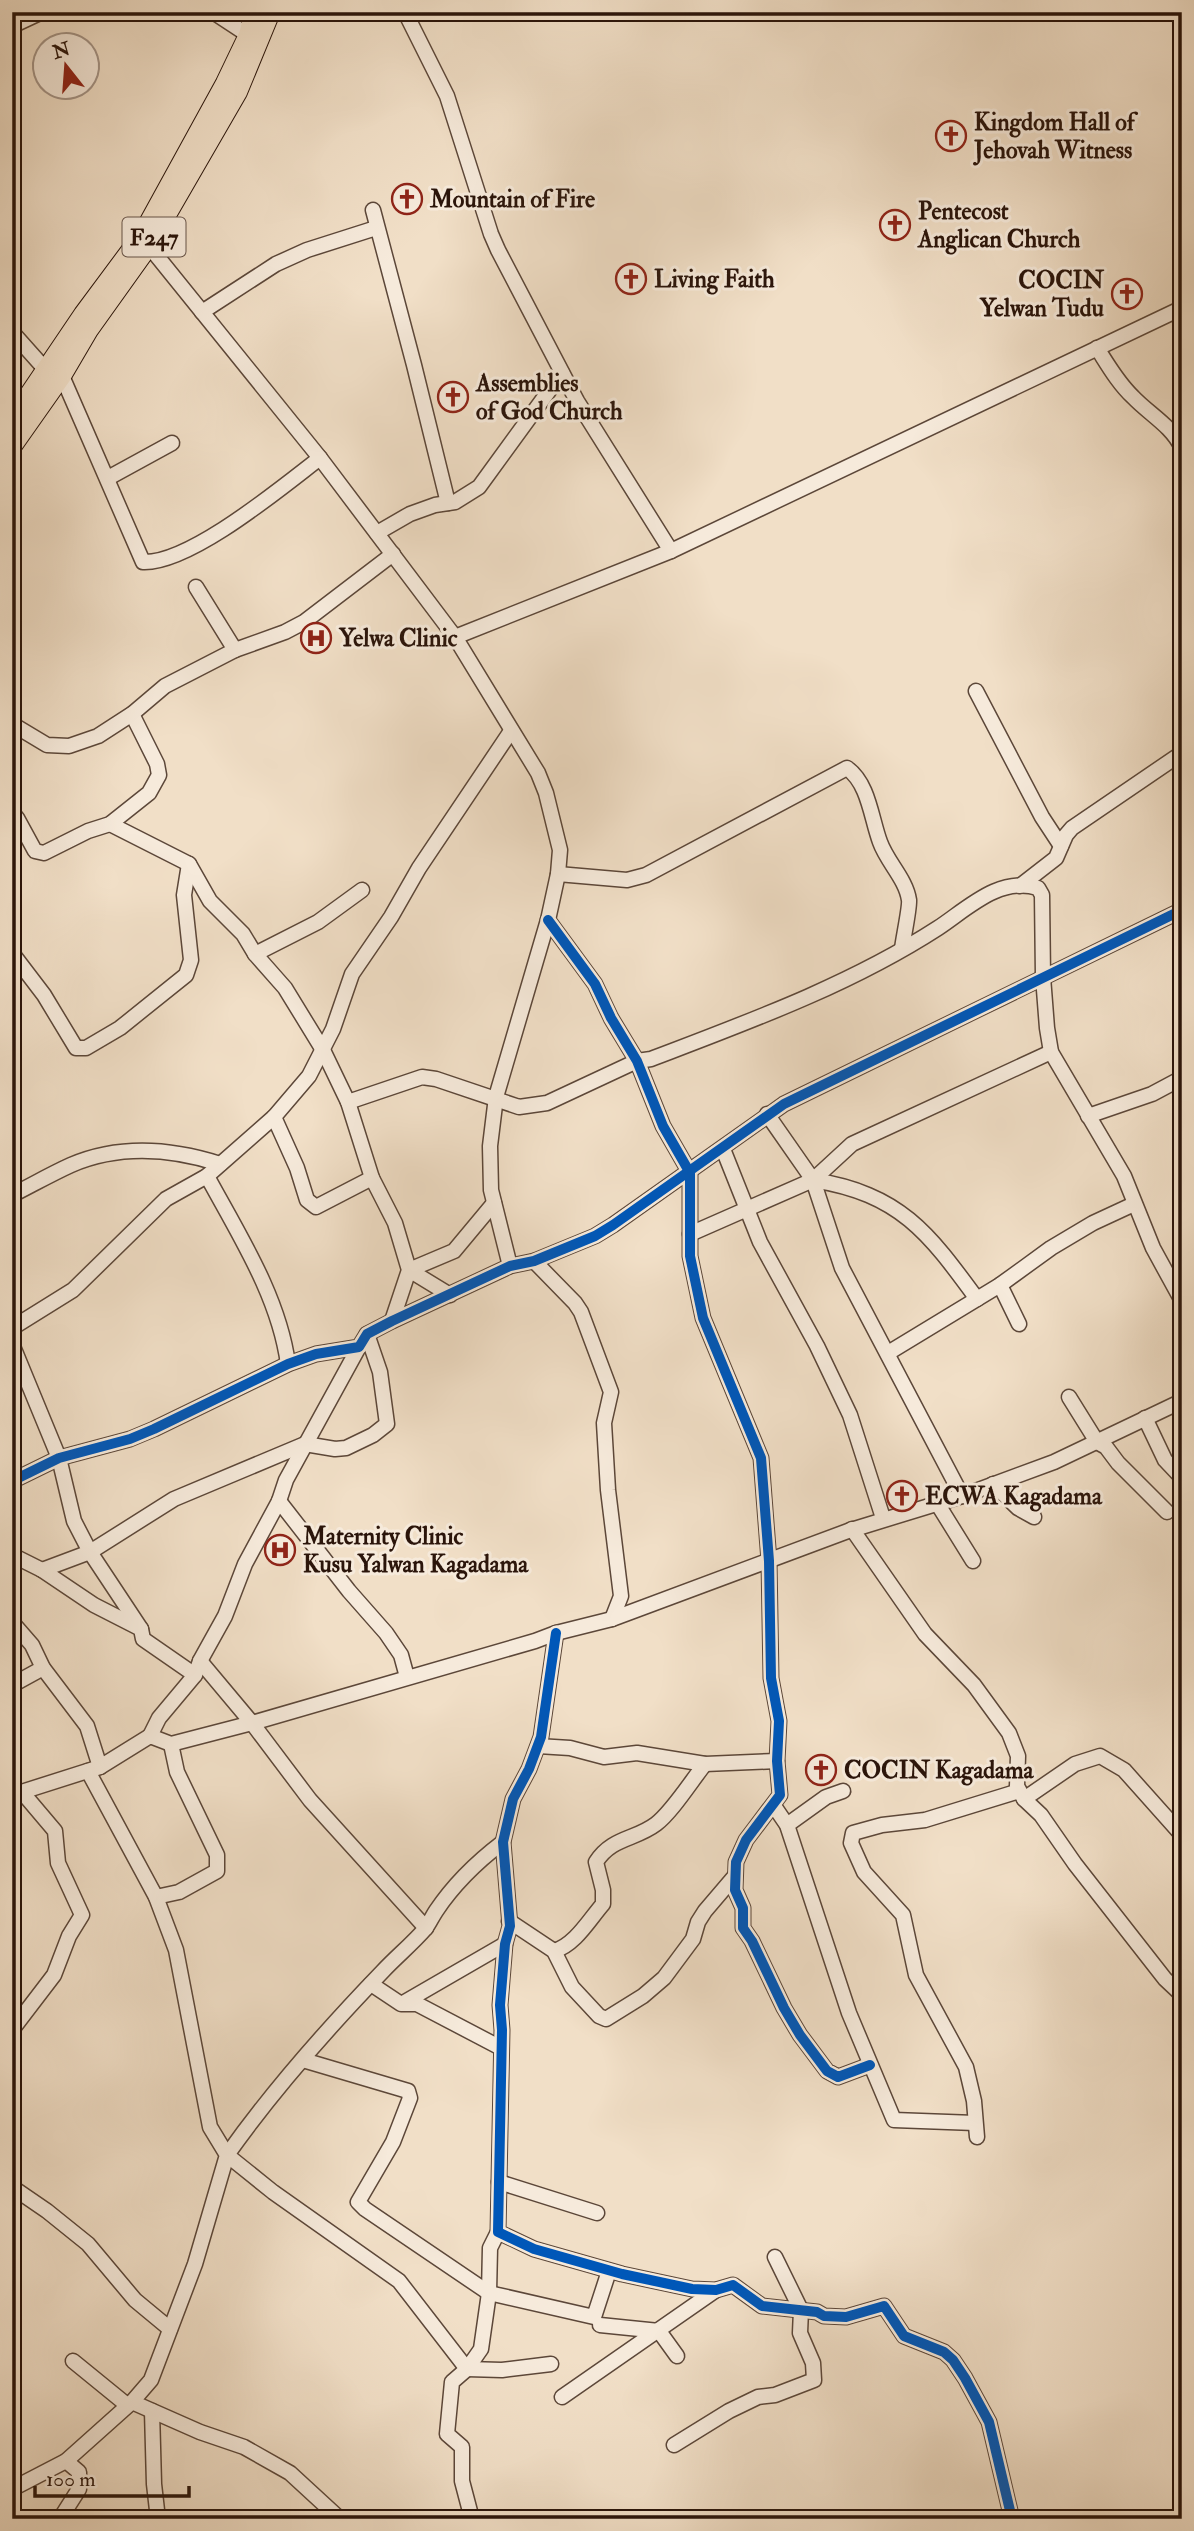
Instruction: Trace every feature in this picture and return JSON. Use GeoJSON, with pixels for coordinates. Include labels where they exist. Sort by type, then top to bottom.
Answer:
{"type":"FeatureCollection","features":[{"type":"Feature","properties":{"kind":"main road","name":"F247"},"geometry":{"type":"LineString","coordinates":[[145,241],[248,35],[254,12]]}},
{"type":"Feature","properties":{"kind":"main road","name":"F247"},"geometry":{"type":"LineString","coordinates":[[12,447],[83,314],[145,241],[238,92],[271,12]]}},
{"type":"Feature","properties":{"kind":"main road","name":"F247"},"geometry":{"type":"LineString","coordinates":[[12,419],[53,373]]}},
{"type":"Feature","properties":{"kind":"street"},"geometry":{"type":"LineString","coordinates":[[12,26],[42,12]]}},
{"type":"Feature","properties":{"kind":"street"},"geometry":{"type":"LineString","coordinates":[[212,12],[248,35]]}},
{"type":"Feature","properties":{"kind":"street"},"geometry":{"type":"LineString","coordinates":[[405,12],[447,96],[491,234],[577,401],[671,551]]}},
{"type":"Feature","properties":{"kind":"street"},"geometry":{"type":"LineString","coordinates":[[373,210],[448,503]]}},
{"type":"Feature","properties":{"kind":"street"},"geometry":{"type":"LineString","coordinates":[[202,312],[276,264],[307,250],[376,228]]}},
{"type":"Feature","properties":{"kind":"street"},"geometry":{"type":"LineString","coordinates":[[145,241],[320,458],[455,637],[538,773],[560,850],[558,874],[548,920],[496,1100],[490,1146],[491,1190],[510,1266]]}},
{"type":"Feature","properties":{"kind":"street"},"geometry":{"type":"LineString","coordinates":[[455,637],[671,551],[1182,308]]}},
{"type":"Feature","properties":{"kind":"street"},"geometry":{"type":"LineString","coordinates":[[12,332],[53,373],[108,478],[143,562],[158,562],[214,534],[251,511],[320,458]]}},
{"type":"Feature","properties":{"kind":"street"},"geometry":{"type":"LineString","coordinates":[[1097,348],[1113,374],[1133,397],[1178,439],[1182,448]]}},
{"type":"Feature","properties":{"kind":"street"},"geometry":{"type":"LineString","coordinates":[[377,533],[411,513],[455,502],[479,487],[562,373]]}},
{"type":"Feature","properties":{"kind":"street"},"geometry":{"type":"LineString","coordinates":[[108,478],[172,443]]}},
{"type":"Feature","properties":{"kind":"street"},"geometry":{"type":"LineString","coordinates":[[12,724],[47,746],[69,746],[98,736],[132,714],[165,687],[235,650],[285,632],[304,621],[393,554]]}},
{"type":"Feature","properties":{"kind":"street"},"geometry":{"type":"LineString","coordinates":[[196,587],[235,650]]}},
{"type":"Feature","properties":{"kind":"street"},"geometry":{"type":"LineString","coordinates":[[976,691],[1042,817],[1061,846]]}},
{"type":"Feature","properties":{"kind":"street"},"geometry":{"type":"LineString","coordinates":[[14,817],[35,851],[44,853],[88,831],[110,824],[149,793],[159,775],[157,764],[132,714]]}},
{"type":"Feature","properties":{"kind":"street"},"geometry":{"type":"LineString","coordinates":[[12,1328],[73,1290],[166,1199],[206,1176],[274,1117],[309,1076],[333,1029],[352,974],[419,868],[512,731]]}},
{"type":"Feature","properties":{"kind":"street"},"geometry":{"type":"LineString","coordinates":[[1020,886],[1049,866],[1072,828],[1182,753]]}},
{"type":"Feature","properties":{"kind":"street"},"geometry":{"type":"LineString","coordinates":[[558,874],[627,880],[646,875],[847,768],[866,796],[880,842],[907,889],[910,905],[906,915],[902,949]]}},
{"type":"Feature","properties":{"kind":"street"},"geometry":{"type":"LineString","coordinates":[[110,824],[189,864],[210,901],[243,934],[255,954],[285,988],[323,1050],[348,1102],[372,1178],[395,1223],[409,1270],[392,1321]]}},
{"type":"Feature","properties":{"kind":"street"},"geometry":{"type":"LineString","coordinates":[[12,953],[44,996],[76,1048],[86,1048],[120,1028],[186,975],[191,960],[184,895],[189,864]]}},
{"type":"Feature","properties":{"kind":"street"},"geometry":{"type":"LineString","coordinates":[[348,1102],[422,1077],[436,1079],[519,1107],[547,1103],[637,1061],[651,1059],[729,1029],[871,966],[991,893],[1007,887],[1038,888],[1042,895],[1043,977],[1051,1052],[1124,1176],[1153,1248],[1182,1301]]}},
{"type":"Feature","properties":{"kind":"street"},"geometry":{"type":"LineString","coordinates":[[255,954],[318,922],[362,890]]}},
{"type":"Feature","properties":{"kind":"street"},"geometry":{"type":"LineString","coordinates":[[12,1481],[59,1458],[130,1439],[154,1429],[288,1364],[363,1341],[392,1321],[510,1266],[534,1261],[604,1230],[690,1173],[767,1114],[1182,910]]}},
{"type":"Feature","properties":{"kind":"street"},"geometry":{"type":"LineString","coordinates":[[548,920],[594,984],[637,1061],[663,1126],[690,1173],[690,1256],[703,1318],[761,1458],[769,1562],[771,1678],[779,1721],[777,1760],[780,1795],[746,1840],[736,1862],[735,1890],[743,1908],[743,1928],[784,2008],[827,2071],[838,2077],[870,2065]]}},
{"type":"Feature","properties":{"kind":"street"},"geometry":{"type":"LineString","coordinates":[[690,1234],[813,1180],[852,1144],[1051,1052]]}},
{"type":"Feature","properties":{"kind":"street"},"geometry":{"type":"LineString","coordinates":[[1088,1116],[1152,1094],[1182,1078]]}},
{"type":"Feature","properties":{"kind":"street"},"geometry":{"type":"LineString","coordinates":[[767,1114],[813,1180],[842,1268],[962,1496]]}},
{"type":"Feature","properties":{"kind":"street"},"geometry":{"type":"LineString","coordinates":[[274,1117],[298,1168],[307,1200],[316,1207],[372,1178]]}},
{"type":"Feature","properties":{"kind":"street"},"geometry":{"type":"LineString","coordinates":[[723,1149],[760,1242],[817,1346],[850,1415],[883,1518]]}},
{"type":"Feature","properties":{"kind":"street"},"geometry":{"type":"LineString","coordinates":[[12,1195],[71,1165],[119,1150],[159,1151],[194,1156],[220,1164]]}},
{"type":"Feature","properties":{"kind":"street"},"geometry":{"type":"LineString","coordinates":[[206,1176],[244,1245],[274,1308],[284,1336],[288,1364]]}},
{"type":"Feature","properties":{"kind":"street"},"geometry":{"type":"LineString","coordinates":[[813,1180],[842,1185],[901,1212],[928,1235],[977,1299]]}},
{"type":"Feature","properties":{"kind":"street"},"geometry":{"type":"LineString","coordinates":[[409,1270],[454,1251],[494,1203]]}},
{"type":"Feature","properties":{"kind":"street"},"geometry":{"type":"LineString","coordinates":[[888,1353],[1000,1285],[1051,1248],[1093,1223],[1134,1204]]}},
{"type":"Feature","properties":{"kind":"street"},"geometry":{"type":"LineString","coordinates":[[534,1261],[581,1312],[611,1392],[604,1423],[608,1490],[621,1596],[612,1619]]}},
{"type":"Feature","properties":{"kind":"street"},"geometry":{"type":"LineString","coordinates":[[409,1270],[450,1295]]}},
{"type":"Feature","properties":{"kind":"street"},"geometry":{"type":"LineString","coordinates":[[1000,1285],[1019,1325]]}},
{"type":"Feature","properties":{"kind":"street"},"geometry":{"type":"LineString","coordinates":[[12,2030],[54,1975],[69,1936],[82,1916],[58,1863],[55,1831],[17,1793],[94,1769],[150,1736],[159,1718],[198,1668],[225,1616],[245,1564],[279,1501],[305,1444],[363,1341]]}},
{"type":"Feature","properties":{"kind":"street"},"geometry":{"type":"LineString","coordinates":[[42,1570],[90,1552],[174,1499],[305,1444],[346,1448],[373,1435],[387,1424],[380,1372],[363,1341]]}},
{"type":"Feature","properties":{"kind":"street"},"geometry":{"type":"LineString","coordinates":[[12,1344],[59,1458],[74,1521],[90,1552],[141,1629],[143,1639],[198,1668],[253,1723],[310,1800],[426,1928]]}},
{"type":"Feature","properties":{"kind":"street"},"geometry":{"type":"LineString","coordinates":[[1069,1397],[1097,1442],[1106,1447],[1167,1512]]}},
{"type":"Feature","properties":{"kind":"street"},"geometry":{"type":"LineString","coordinates":[[150,1736],[171,1744],[253,1723],[535,1642],[556,1633],[612,1619],[852,1529],[962,1496],[1054,1462],[1182,1401]]}},
{"type":"Feature","properties":{"kind":"street"},"geometry":{"type":"LineString","coordinates":[[1145,1418],[1165,1460],[1182,1478]]}},
{"type":"Feature","properties":{"kind":"street"},"geometry":{"type":"LineString","coordinates":[[993,1484],[1018,1508],[1034,1517]]}},
{"type":"Feature","properties":{"kind":"street"},"geometry":{"type":"LineString","coordinates":[[279,1501],[349,1591],[386,1633],[401,1655],[407,1677]]}},
{"type":"Feature","properties":{"kind":"street"},"geometry":{"type":"LineString","coordinates":[[937,1503],[973,1561]]}},
{"type":"Feature","properties":{"kind":"street"},"geometry":{"type":"LineString","coordinates":[[852,1529],[925,1634],[974,1685],[1009,1733],[1018,1756],[1017,1786],[1022,1795],[1041,1815],[1075,1864],[1165,1979],[1182,1995]]}},
{"type":"Feature","properties":{"kind":"street"},"geometry":{"type":"LineString","coordinates":[[12,1555],[42,1570],[94,1605],[141,1629]]}},
{"type":"Feature","properties":{"kind":"street"},"geometry":{"type":"LineString","coordinates":[[12,1622],[32,1645],[43,1668],[87,1726],[94,1769],[156,1897],[176,1951],[210,2127],[227,2155],[273,2192],[399,2281],[467,2370]]}},
{"type":"Feature","properties":{"kind":"street"},"geometry":{"type":"LineString","coordinates":[[472,2519],[462,2482],[462,2446],[447,2434],[452,2382],[467,2370],[481,2349],[489,2293],[490,2248],[498,2232],[500,2005],[509,1921],[503,1842],[513,1799],[538,1746],[547,1707],[556,1633]]}},
{"type":"Feature","properties":{"kind":"street"},"geometry":{"type":"LineString","coordinates":[[12,1685],[43,1668]]}},
{"type":"Feature","properties":{"kind":"street"},"geometry":{"type":"LineString","coordinates":[[156,1897],[179,1892],[217,1871],[217,1855],[187,1798],[177,1772],[171,1744]]}},
{"type":"Feature","properties":{"kind":"street"},"geometry":{"type":"LineString","coordinates":[[538,1746],[570,1748],[604,1757],[637,1753],[705,1764],[777,1760]]}},
{"type":"Feature","properties":{"kind":"street"},"geometry":{"type":"LineString","coordinates":[[774,1806],[787,1825],[849,2013],[894,2120],[976,2130],[974,2101],[967,2067],[916,1975],[903,1915],[864,1871],[851,1843],[853,1833],[882,1825],[925,1819],[1022,1795],[1075,1764],[1100,1756],[1124,1770],[1182,1835]]}},
{"type":"Feature","properties":{"kind":"street"},"geometry":{"type":"LineString","coordinates":[[554,1951],[572,1941],[603,1904],[603,1890],[596,1862],[601,1853],[619,1840],[660,1821],[705,1764]]}},
{"type":"Feature","properties":{"kind":"street"},"geometry":{"type":"LineString","coordinates":[[787,1825],[826,1797],[843,1791]]}},
{"type":"Feature","properties":{"kind":"street"},"geometry":{"type":"LineString","coordinates":[[12,2489],[66,2460],[130,2404],[150,2380],[195,2264],[227,2155],[251,2121],[303,2060],[426,1928],[436,1910],[460,1881],[486,1854],[503,1842]]}},
{"type":"Feature","properties":{"kind":"street"},"geometry":{"type":"LineString","coordinates":[[509,1921],[554,1951],[572,1987],[599,2016],[606,2019],[643,1996],[664,1978],[693,1939],[698,1922],[734,1877]]}},
{"type":"Feature","properties":{"kind":"street"},"geometry":{"type":"LineString","coordinates":[[401,2004],[505,1944]]}},
{"type":"Feature","properties":{"kind":"street"},"geometry":{"type":"LineString","coordinates":[[371,1984],[401,2004],[417,2004],[501,2048]]}},
{"type":"Feature","properties":{"kind":"street"},"geometry":{"type":"LineString","coordinates":[[303,2060],[408,2091],[410,2098],[393,2142],[358,2202],[365,2209],[489,2293],[594,2317],[609,2271]]}},
{"type":"Feature","properties":{"kind":"street"},"geometry":{"type":"LineString","coordinates":[[499,2182],[597,2213]]}},
{"type":"Feature","properties":{"kind":"street"},"geometry":{"type":"LineString","coordinates":[[12,2188],[47,2211],[88,2244],[135,2300],[170,2329]]}},
{"type":"Feature","properties":{"kind":"street"},"geometry":{"type":"LineString","coordinates":[[498,2232],[534,2249],[609,2271],[692,2289],[716,2290],[733,2285],[762,2305],[817,2312],[824,2316],[846,2317],[884,2306],[904,2336],[944,2352],[953,2360],[989,2423],[1012,2519]]}},
{"type":"Feature","properties":{"kind":"street"},"geometry":{"type":"LineString","coordinates":[[674,2445],[729,2411],[758,2397],[775,2395],[814,2380],[813,2363],[800,2333],[801,2310],[775,2257]]}},
{"type":"Feature","properties":{"kind":"street"},"geometry":{"type":"LineString","coordinates":[[562,2397],[716,2290]]}},
{"type":"Feature","properties":{"kind":"street"},"geometry":{"type":"LineString","coordinates":[[600,2325],[659,2331],[677,2356]]}},
{"type":"Feature","properties":{"kind":"street"},"geometry":{"type":"LineString","coordinates":[[73,2361],[130,2404],[244,2447],[290,2473],[340,2519]]}},
{"type":"Feature","properties":{"kind":"street"},"geometry":{"type":"LineString","coordinates":[[467,2370],[502,2370],[551,2364]]}},
{"type":"Feature","properties":{"kind":"street"},"geometry":{"type":"LineString","coordinates":[[152,2411],[158,2519]]}},
{"type":"Feature","properties":{"kind":"street"},"geometry":{"type":"LineString","coordinates":[[60,2519],[79,2489],[79,2472],[66,2460]]}},
{"type":"Feature","properties":{"kind":"cycle path"},"geometry":{"type":"LineString","coordinates":[[12,1481],[59,1458],[130,1439],[154,1429],[288,1364],[316,1354],[359,1347],[367,1334],[392,1321],[510,1266],[534,1261],[595,1236],[784,1104],[1182,910]]}},
{"type":"Feature","properties":{"kind":"cycle path"},"geometry":{"type":"LineString","coordinates":[[548,920],[595,984],[611,1018],[637,1061],[663,1126],[690,1173],[690,1256],[703,1318],[761,1458],[769,1561],[771,1678],[779,1721],[777,1761],[780,1795],[746,1840],[736,1862],[735,1890],[743,1908],[743,1928],[784,2008],[827,2071],[838,2077],[870,2065]]}},
{"type":"Feature","properties":{"kind":"cycle path"},"geometry":{"type":"LineString","coordinates":[[556,1633],[541,1737],[529,1769],[513,1799],[503,1842],[510,1926],[505,1944],[500,2005],[502,2030],[498,2232],[534,2249],[622,2274],[692,2289],[716,2290],[733,2285],[762,2306],[846,2317],[884,2306],[904,2336],[944,2352],[965,2378],[989,2422],[1012,2519]]}},
{"type":"Feature","properties":{"kind":"place","name":"Kingdom Hall of Jehovah Witness"},"geometry":{"type":"Point","coordinates":[951,136]}},
{"type":"Feature","properties":{"kind":"place","name":"Mountain of Fire"},"geometry":{"type":"Point","coordinates":[407,199]}},
{"type":"Feature","properties":{"kind":"place","name":"Pentecost Anglican Church"},"geometry":{"type":"Point","coordinates":[895,225]}},
{"type":"Feature","properties":{"kind":"place","name":"Living Faith"},"geometry":{"type":"Point","coordinates":[631,279]}},
{"type":"Feature","properties":{"kind":"place","name":"COCIN Yelwan Tudu"},"geometry":{"type":"Point","coordinates":[1127,294]}},
{"type":"Feature","properties":{"kind":"place","name":"Assemblies of God Church"},"geometry":{"type":"Point","coordinates":[453,397]}},
{"type":"Feature","properties":{"kind":"place","name":"Yelwa Clinic"},"geometry":{"type":"Point","coordinates":[316,638]}},
{"type":"Feature","properties":{"kind":"place","name":"ECWA Kagadama"},"geometry":{"type":"Point","coordinates":[902,1496]}},
{"type":"Feature","properties":{"kind":"place","name":"Maternity Clinic Kusu Yalwan Kagadama"},"geometry":{"type":"Point","coordinates":[280,1550]}},
{"type":"Feature","properties":{"kind":"place","name":"COCIN Kagadama"},"geometry":{"type":"Point","coordinates":[821,1770]}}]}
